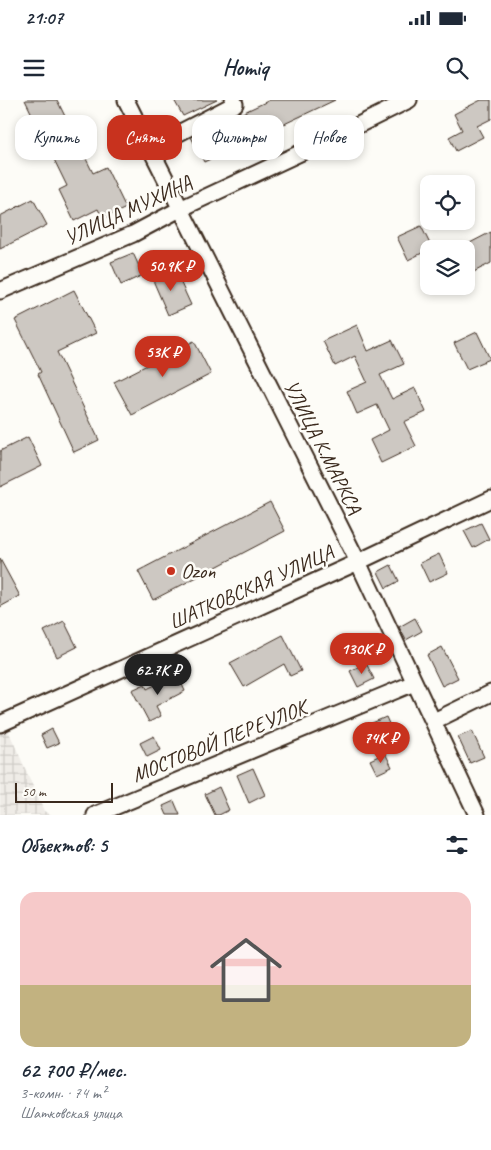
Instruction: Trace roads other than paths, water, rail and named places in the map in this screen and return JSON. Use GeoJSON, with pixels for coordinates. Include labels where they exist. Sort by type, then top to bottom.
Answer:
{"type":"FeatureCollection","features":[{"type":"Feature","properties":{"kind":"street","name":"УЛИЦА К.МАРКСА"},"geometry":{"type":"LineString","coordinates":[[126,100],[134,115]]}},
{"type":"Feature","properties":{"kind":"street"},"geometry":{"type":"LineString","coordinates":[[182,132],[236,104],[234,100]]}},
{"type":"Feature","properties":{"kind":"street","name":"УЛИЦА МУХИНА"},"geometry":{"type":"LineString","coordinates":[[0,291],[133,234],[180,209],[409,100]]}},
{"type":"Feature","properties":{"kind":"street","name":"УЛИЦА К.МАРКСА"},"geometry":{"type":"LineString","coordinates":[[156,160],[358,562],[477,815]]}},
{"type":"Feature","properties":{"kind":"street","name":"ШАТКОВСКАЯ УЛИЦА"},"geometry":{"type":"LineString","coordinates":[[0,724],[358,562],[491,499]]}},
{"type":"Feature","properties":{"kind":"street","name":"МОСТОВОЙ ПЕРЕУЛОК"},"geometry":{"type":"LineString","coordinates":[[95,815],[414,683]]}},
{"type":"Feature","properties":{"kind":"street"},"geometry":{"type":"LineString","coordinates":[[434,721],[491,693]]}},
{"type":"Feature","properties":{"kind":"place","name":"Ozon"},"geometry":{"type":"Point","coordinates":[171,571]}}]}
